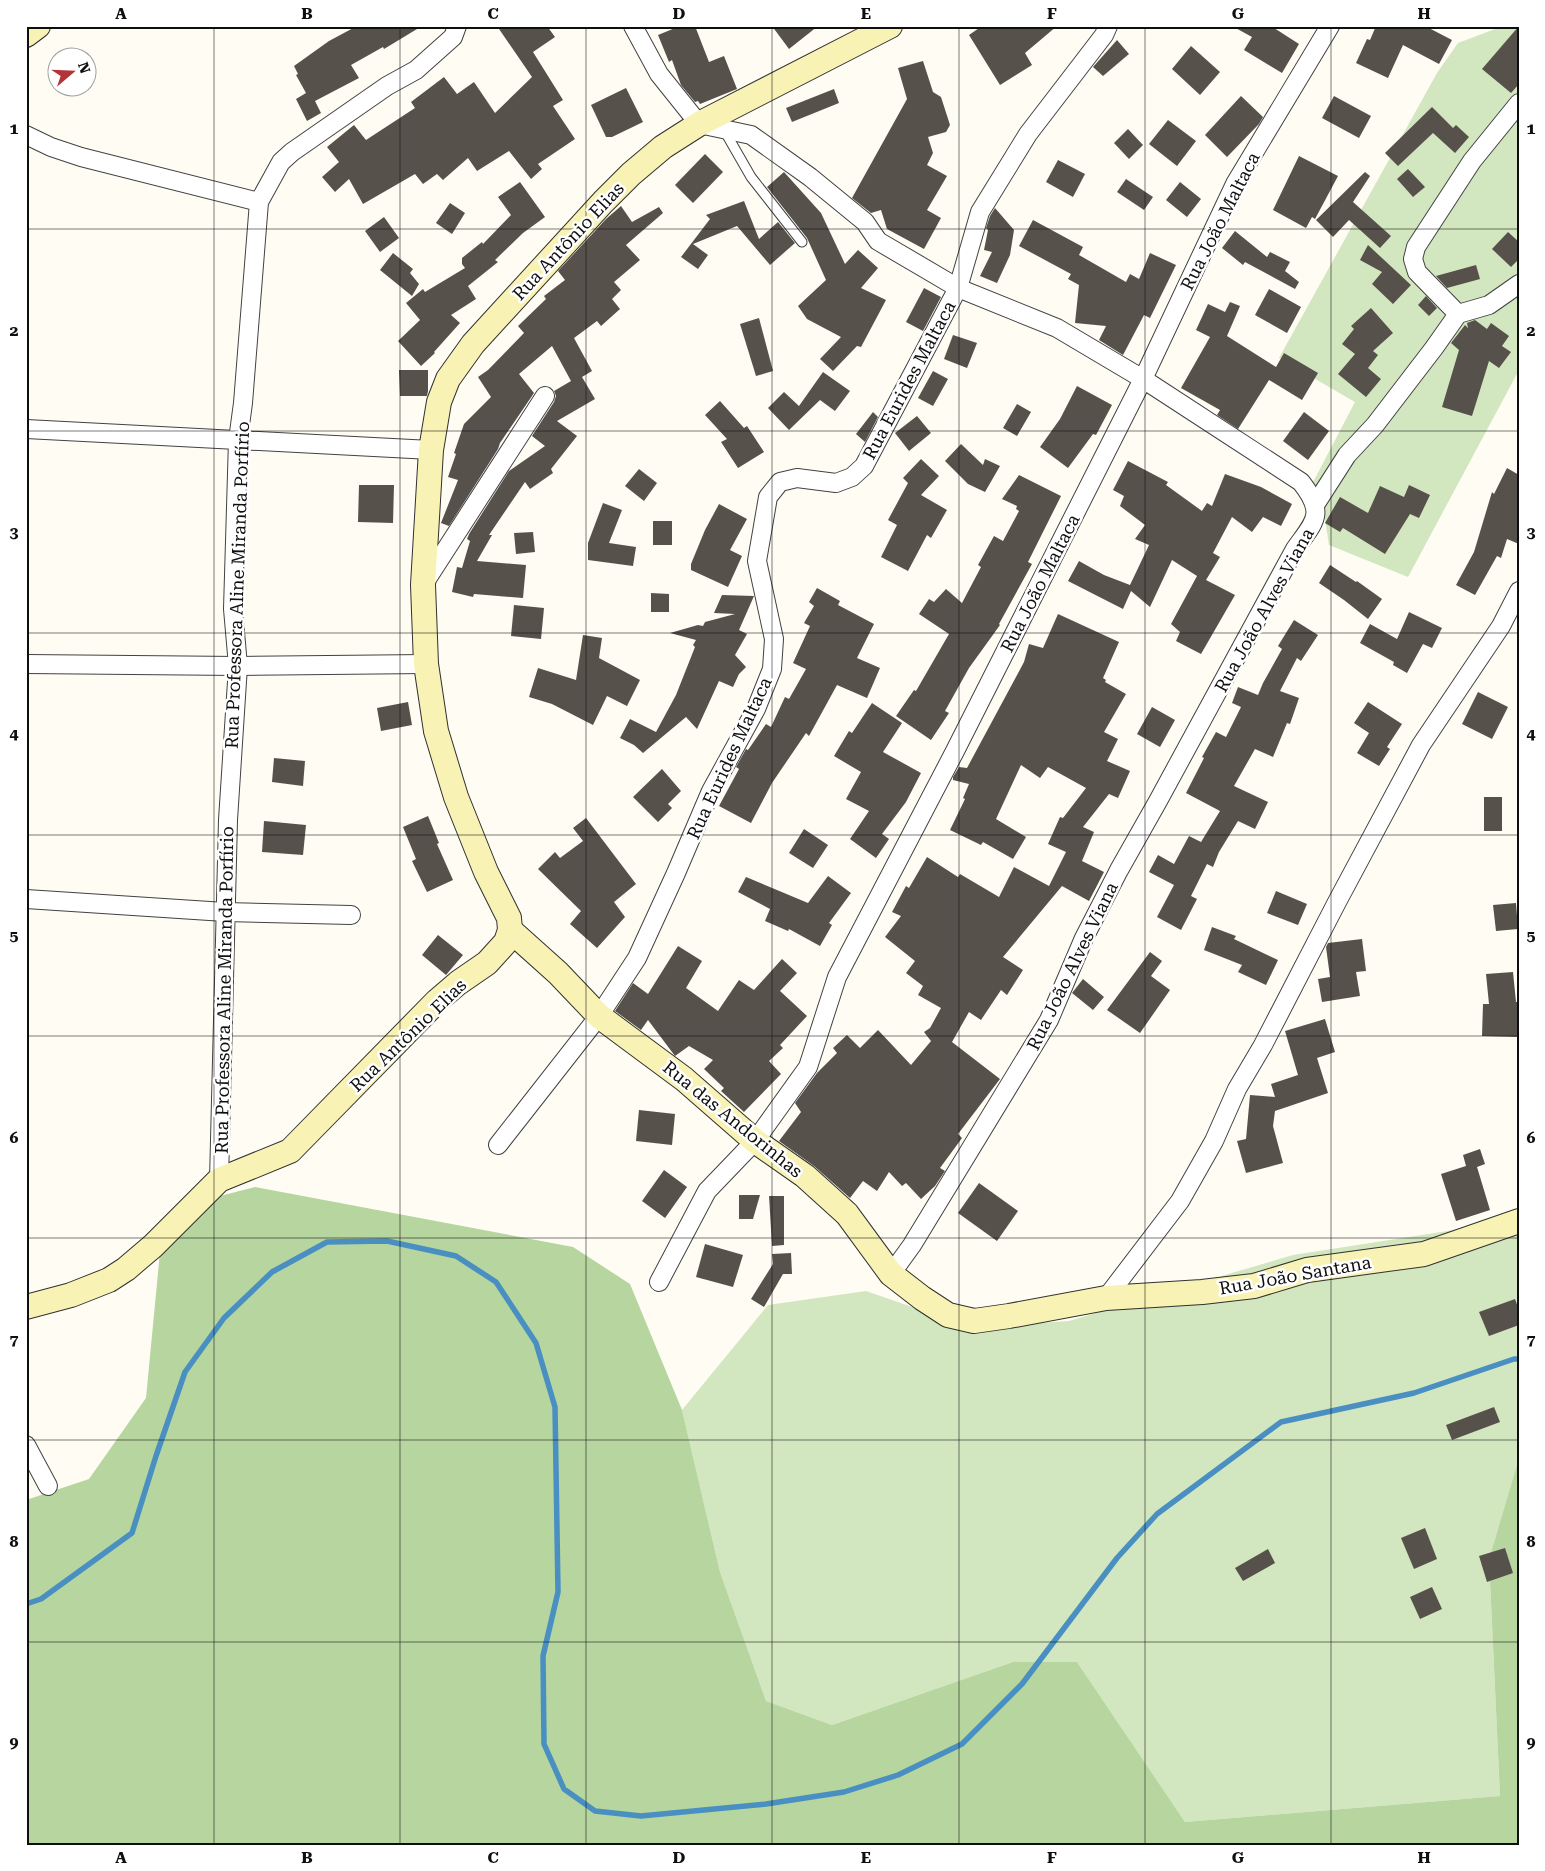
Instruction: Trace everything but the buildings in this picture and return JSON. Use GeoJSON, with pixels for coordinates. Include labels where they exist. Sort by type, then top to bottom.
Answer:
{"type":"FeatureCollection","features":[{"type":"Feature","properties":{"kind":"street"},"geometry":{"type":"LineString","coordinates":[[26,35],[38,26]]}},
{"type":"Feature","properties":{"kind":"street","name":"Rua Professora Aline Miranda Porfírio"},"geometry":{"type":"LineString","coordinates":[[219,1180],[228,820],[238,666],[233,609],[238,440],[243,403],[259,202],[280,162],[387,86],[416,70],[453,37],[457,26]]}},
{"type":"Feature","properties":{"kind":"street"},"geometry":{"type":"LineString","coordinates":[[633,26],[659,74],[698,124]]}},
{"type":"Feature","properties":{"kind":"street","name":"Rua Antônio Elias"},"geometry":{"type":"LineString","coordinates":[[26,1307],[71,1296],[109,1280],[126,1269],[153,1246],[219,1180],[290,1151],[437,1001],[458,983],[487,963],[506,942],[510,930],[509,918],[486,872],[456,797],[436,731],[426,664],[423,585],[431,450],[439,402],[448,379],[473,344],[618,186],[663,147],[698,124],[890,26]]}},
{"type":"Feature","properties":{"kind":"street","name":"Rua Eurides Maltaca"},"geometry":{"type":"LineString","coordinates":[[498,1145],[599,1016],[637,958],[711,791],[756,709],[772,669],[774,639],[757,561],[768,497],[780,482],[797,478],[836,483],[852,477],[864,466],[958,288],[980,212],[1028,134],[1104,35],[1108,26]]}},
{"type":"Feature","properties":{"kind":"street","name":"Rua João Maltaca"},"geometry":{"type":"LineString","coordinates":[[659,1282],[707,1191],[755,1141],[808,1068],[837,977],[955,752],[1143,379],[1235,184],[1330,26]]}},
{"type":"Feature","properties":{"kind":"street"},"geometry":{"type":"LineString","coordinates":[[1458,314],[1417,272],[1413,259],[1416,247],[1472,161],[1519,103]]}},
{"type":"Feature","properties":{"kind":"street","name":"Rua João Alves Viana"},"geometry":{"type":"LineString","coordinates":[[698,124],[751,135],[810,177],[865,222],[878,241],[958,288],[1057,328],[1143,379],[1301,482],[1309,491],[1315,505],[1316,519],[1295,549],[1158,801],[1118,870],[1084,938],[1049,1020],[912,1245],[891,1274]]}},
{"type":"Feature","properties":{"kind":"street"},"geometry":{"type":"LineString","coordinates":[[26,135],[51,147],[81,157],[259,202]]}},
{"type":"Feature","properties":{"kind":"street"},"geometry":{"type":"LineString","coordinates":[[1315,505],[1347,455],[1375,425],[1458,314],[1489,305],[1519,284]]}},
{"type":"Feature","properties":{"kind":"street"},"geometry":{"type":"LineString","coordinates":[[423,585],[545,396]]}},
{"type":"Feature","properties":{"kind":"street"},"geometry":{"type":"LineString","coordinates":[[26,428],[431,450]]}},
{"type":"Feature","properties":{"kind":"street"},"geometry":{"type":"LineString","coordinates":[[1106,1298],[1180,1201],[1214,1141],[1237,1089],[1263,1045],[1421,746],[1501,626],[1519,591]]}},
{"type":"Feature","properties":{"kind":"street"},"geometry":{"type":"LineString","coordinates":[[26,664],[238,666],[426,664]]}},
{"type":"Feature","properties":{"kind":"street"},"geometry":{"type":"LineString","coordinates":[[26,899],[226,912],[351,915]]}},
{"type":"Feature","properties":{"kind":"street","name":"Rua das Andorinhas"},"geometry":{"type":"LineString","coordinates":[[510,930],[558,973],[599,1016],[684,1079],[755,1141],[805,1176],[846,1214],[891,1274],[948,1315]]}},
{"type":"Feature","properties":{"kind":"street","name":"Rua João Santana"},"geometry":{"type":"LineString","coordinates":[[948,1315],[974,1321],[1106,1298],[1202,1292],[1254,1286],[1307,1270],[1424,1254],[1519,1221]]}},
{"type":"Feature","properties":{"kind":"street"},"geometry":{"type":"LineString","coordinates":[[26,1445],[48,1486]]}},
{"type":"Feature","properties":{"kind":"lane"},"geometry":{"type":"LineString","coordinates":[[724,129],[751,177],[802,242]]}},
{"type":"Feature","properties":{"kind":"green space"},"geometry":{"type":"Polygon","coordinates":[[[1503,26],[1519,30],[1519,370],[1408,577],[1329,545],[1325,519],[1309,490],[1355,402],[1279,358],[1437,73],[1458,43],[1503,26]]]}},
{"type":"Feature","properties":{"kind":"green space"},"geometry":{"type":"Polygon","coordinates":[[[255,1187],[573,1247],[630,1284],[682,1410],[720,1572],[766,1701],[832,1725],[1013,1662],[1077,1662],[1185,1822],[1500,1796],[1489,1559],[1519,1458],[1519,1845],[26,1845],[26,1500],[89,1479],[146,1398],[160,1252],[197,1202],[255,1187]]]}},
{"type":"Feature","properties":{"kind":"green space"},"geometry":{"type":"Polygon","coordinates":[[[1467,1228],[1519,1231],[1519,1458],[1489,1559],[1500,1796],[1185,1822],[1077,1662],[1013,1662],[832,1725],[766,1701],[720,1572],[682,1410],[768,1305],[866,1291],[973,1328],[1069,1321],[1293,1255],[1467,1228]]]}},
{"type":"Feature","properties":{"kind":"waterway"},"geometry":{"type":"LineString","coordinates":[[26,1604],[41,1599],[132,1533],[185,1372],[224,1318],[272,1272],[327,1242],[387,1241],[456,1256],[496,1282],[536,1343],[555,1407],[558,1592],[543,1656],[544,1744],[564,1789],[595,1811],[641,1816],[766,1804],[844,1792],[898,1775],[962,1744],[1022,1684],[1117,1558],[1157,1514],[1281,1422],[1414,1393],[1514,1359],[1519,1359]]}}]}
